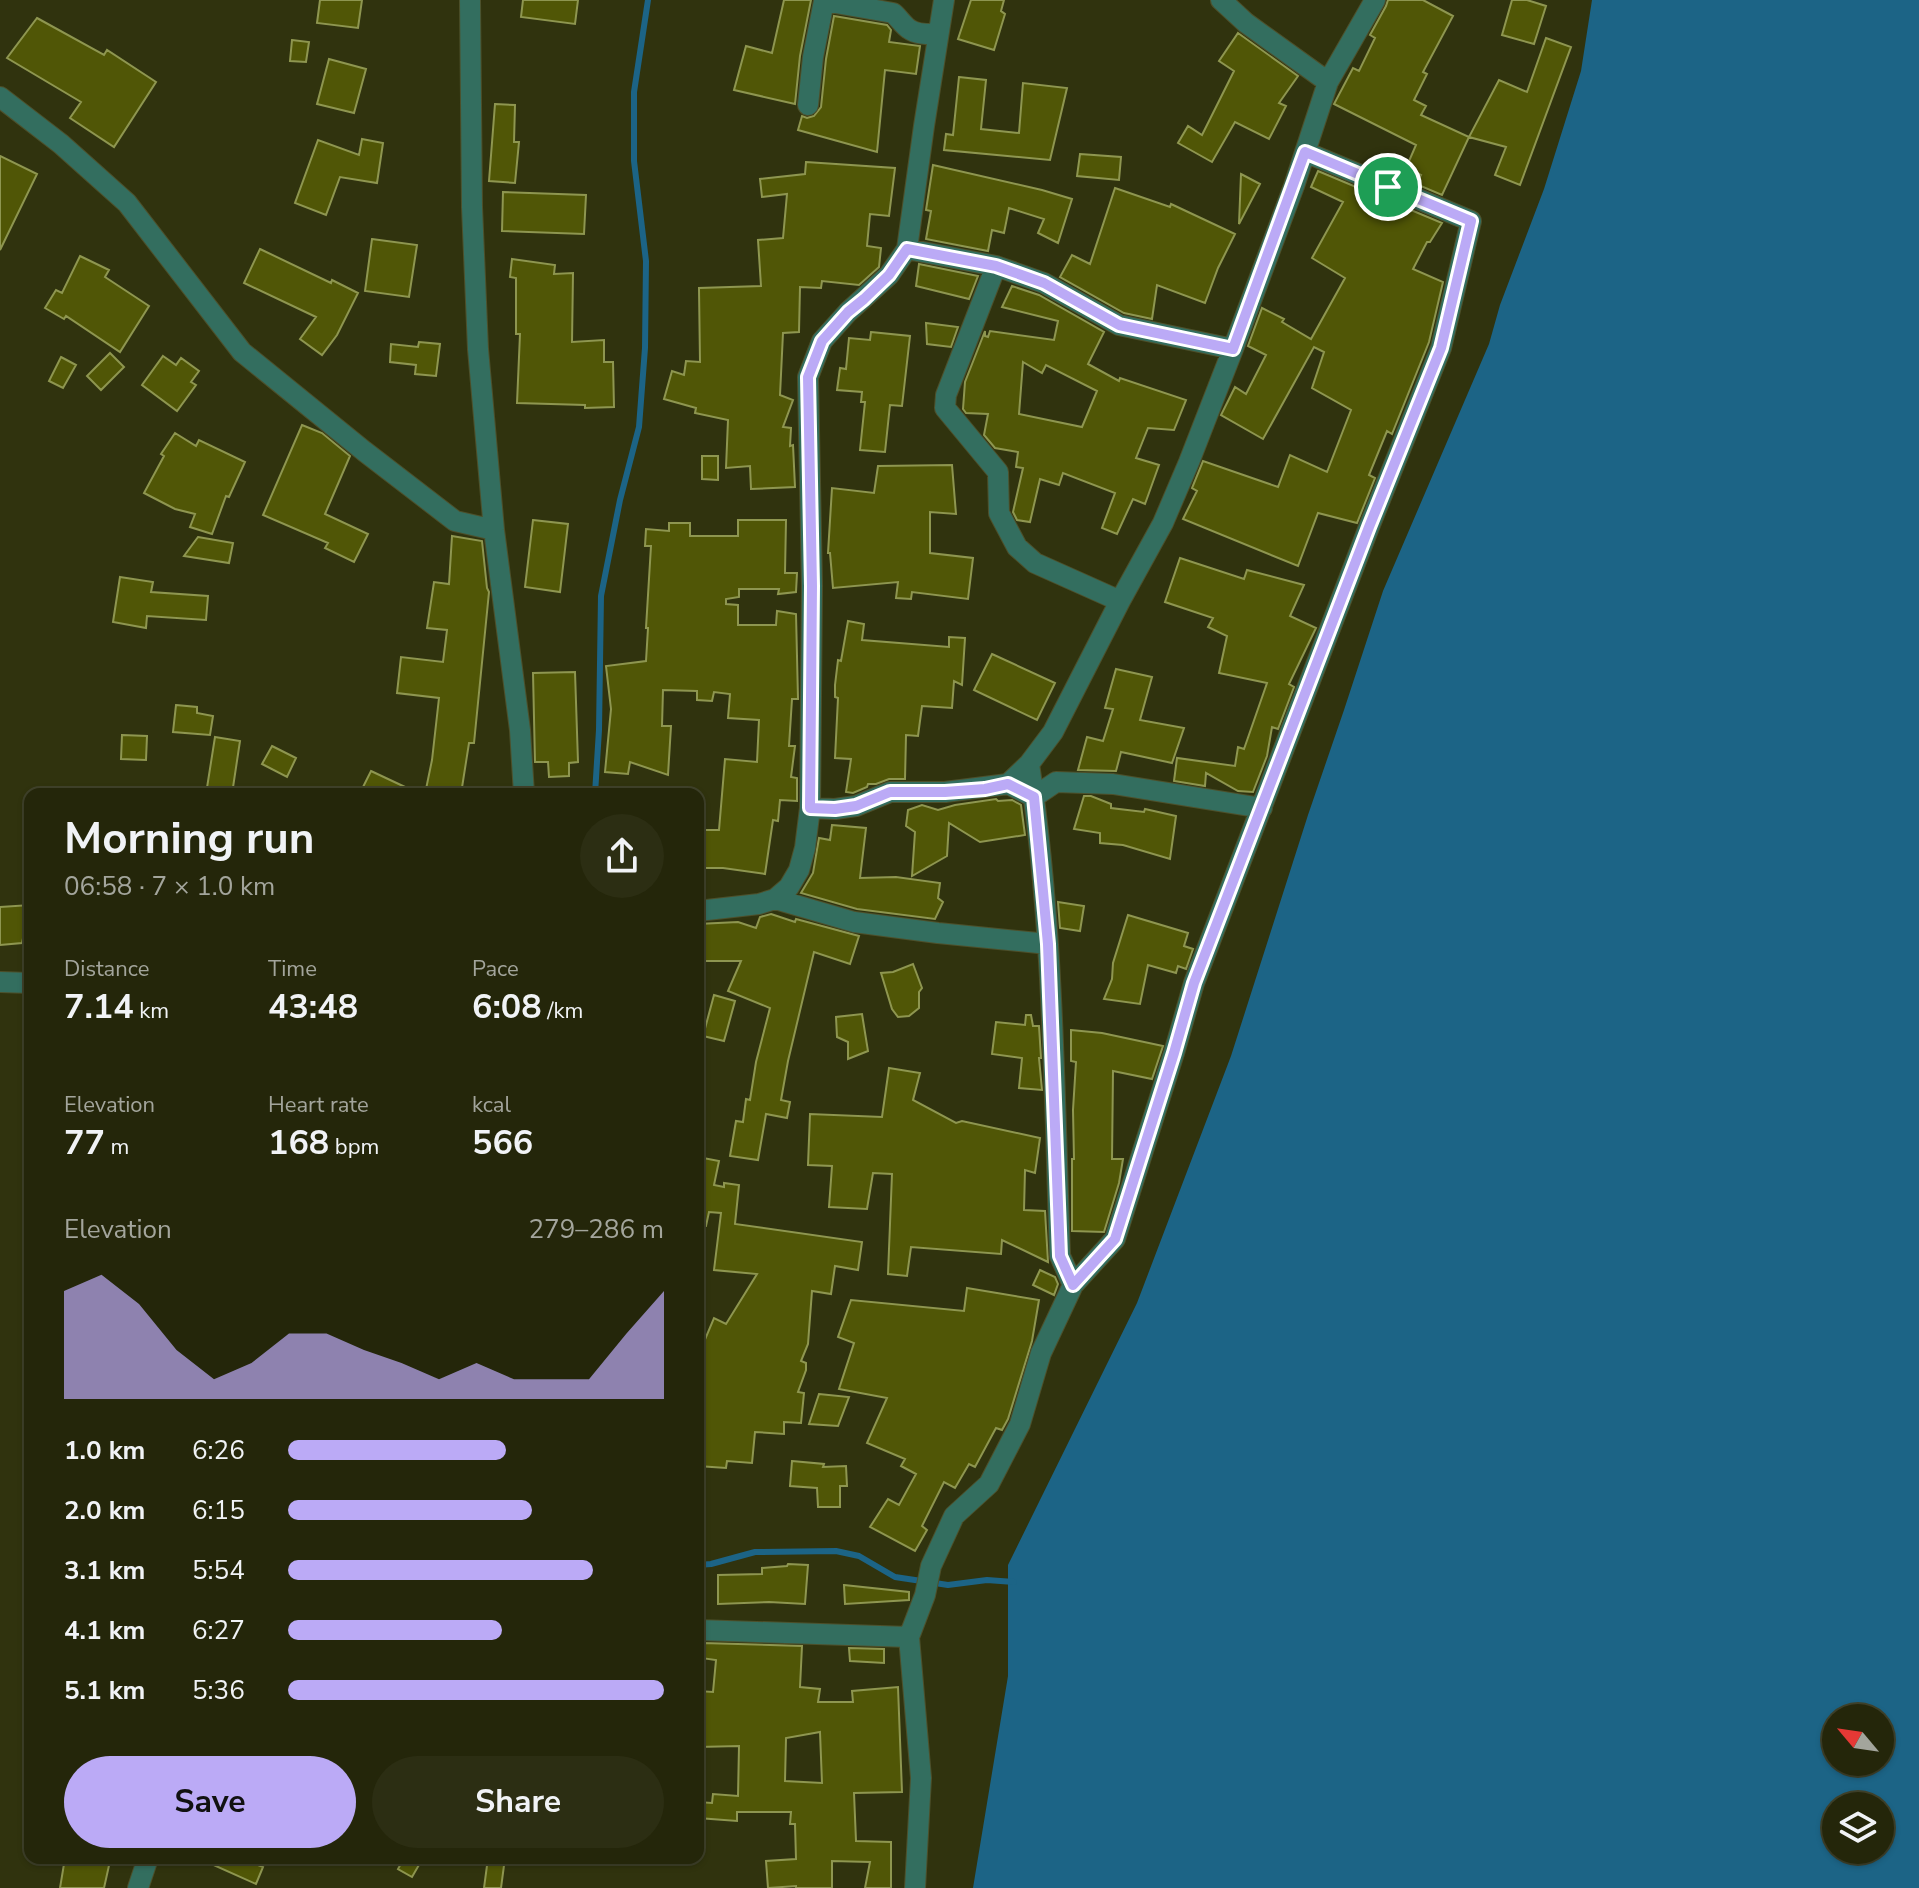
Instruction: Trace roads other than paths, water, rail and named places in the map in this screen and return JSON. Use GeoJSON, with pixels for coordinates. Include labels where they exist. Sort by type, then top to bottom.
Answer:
{"type":"FeatureCollection","features":[{"type":"Feature","properties":{"kind":"street"},"geometry":{"type":"LineString","coordinates":[[470,0],[472,207],[478,349],[494,530],[520,730],[524,788]]}},
{"type":"Feature","properties":{"kind":"street"},"geometry":{"type":"LineString","coordinates":[[808,105],[824,0],[893,13],[906,28],[916,33],[938,34]]}},
{"type":"Feature","properties":{"kind":"street"},"geometry":{"type":"LineString","coordinates":[[704,910],[759,904],[775,899],[789,887],[799,870],[805,848],[810,808],[812,586],[808,377],[822,341],[848,312],[889,275],[907,249],[944,0]]}},
{"type":"Feature","properties":{"kind":"street"},"geometry":{"type":"LineString","coordinates":[[1221,0],[1246,23],[1328,82]]}},
{"type":"Feature","properties":{"kind":"street"},"geometry":{"type":"LineString","coordinates":[[810,808],[856,806],[890,792],[945,792],[1008,784],[1029,764],[1053,732],[1163,523],[1233,349],[1328,82],[1375,0]]}},
{"type":"Feature","properties":{"kind":"street"},"geometry":{"type":"LineString","coordinates":[[0,97],[61,144],[127,203],[242,352],[455,521],[494,530]]}},
{"type":"Feature","properties":{"kind":"street"},"geometry":{"type":"LineString","coordinates":[[915,1888],[921,1778],[909,1637],[925,1595],[931,1566],[954,1516],[989,1484],[1020,1424],[1041,1353],[1073,1285],[1115,1239],[1194,983],[1441,348],[1471,221],[1305,152]]}},
{"type":"Feature","properties":{"kind":"street"},"geometry":{"type":"LineString","coordinates":[[907,249],[996,266],[1044,283],[1119,325],[1233,349]]}},
{"type":"Feature","properties":{"kind":"street"},"geometry":{"type":"LineString","coordinates":[[996,266],[946,395],[945,408],[998,472],[999,513],[1017,547],[1035,563],[1120,601]]}},
{"type":"Feature","properties":{"kind":"street"},"geometry":{"type":"LineString","coordinates":[[1029,764],[1048,944],[1060,1256],[1073,1285]]}},
{"type":"Feature","properties":{"kind":"street"},"geometry":{"type":"LineString","coordinates":[[1034,797],[1056,782],[1113,784],[1262,808]]}},
{"type":"Feature","properties":{"kind":"street"},"geometry":{"type":"LineString","coordinates":[[1008,784],[1034,797]]}},
{"type":"Feature","properties":{"kind":"street"},"geometry":{"type":"LineString","coordinates":[[775,899],[854,922],[1048,944]]}},
{"type":"Feature","properties":{"kind":"street"},"geometry":{"type":"LineString","coordinates":[[0,982],[24,983]]}},
{"type":"Feature","properties":{"kind":"street"},"geometry":{"type":"LineString","coordinates":[[704,1630],[909,1637]]}},
{"type":"Feature","properties":{"kind":"street"},"geometry":{"type":"LineString","coordinates":[[138,1888],[146,1864]]}},
{"type":"Feature","properties":{"kind":"water"},"geometry":{"type":"Polygon","coordinates":[[[1592,0],[1919,0],[1919,1888],[973,1888],[1008,1676],[1008,1565],[1137,1303],[1231,1056],[1383,591],[1489,344],[1500,305],[1544,189],[1581,71],[1592,0]]]}},
{"type":"Feature","properties":{"kind":"waterway"},"geometry":{"type":"LineString","coordinates":[[595,788],[601,596],[620,500],[639,427],[645,348],[646,261],[634,161],[634,92],[648,0]]}},
{"type":"Feature","properties":{"kind":"waterway"},"geometry":{"type":"LineString","coordinates":[[704,1565],[755,1552],[836,1551],[859,1556],[895,1577],[948,1585],[987,1580],[1014,1582]]}}]}
